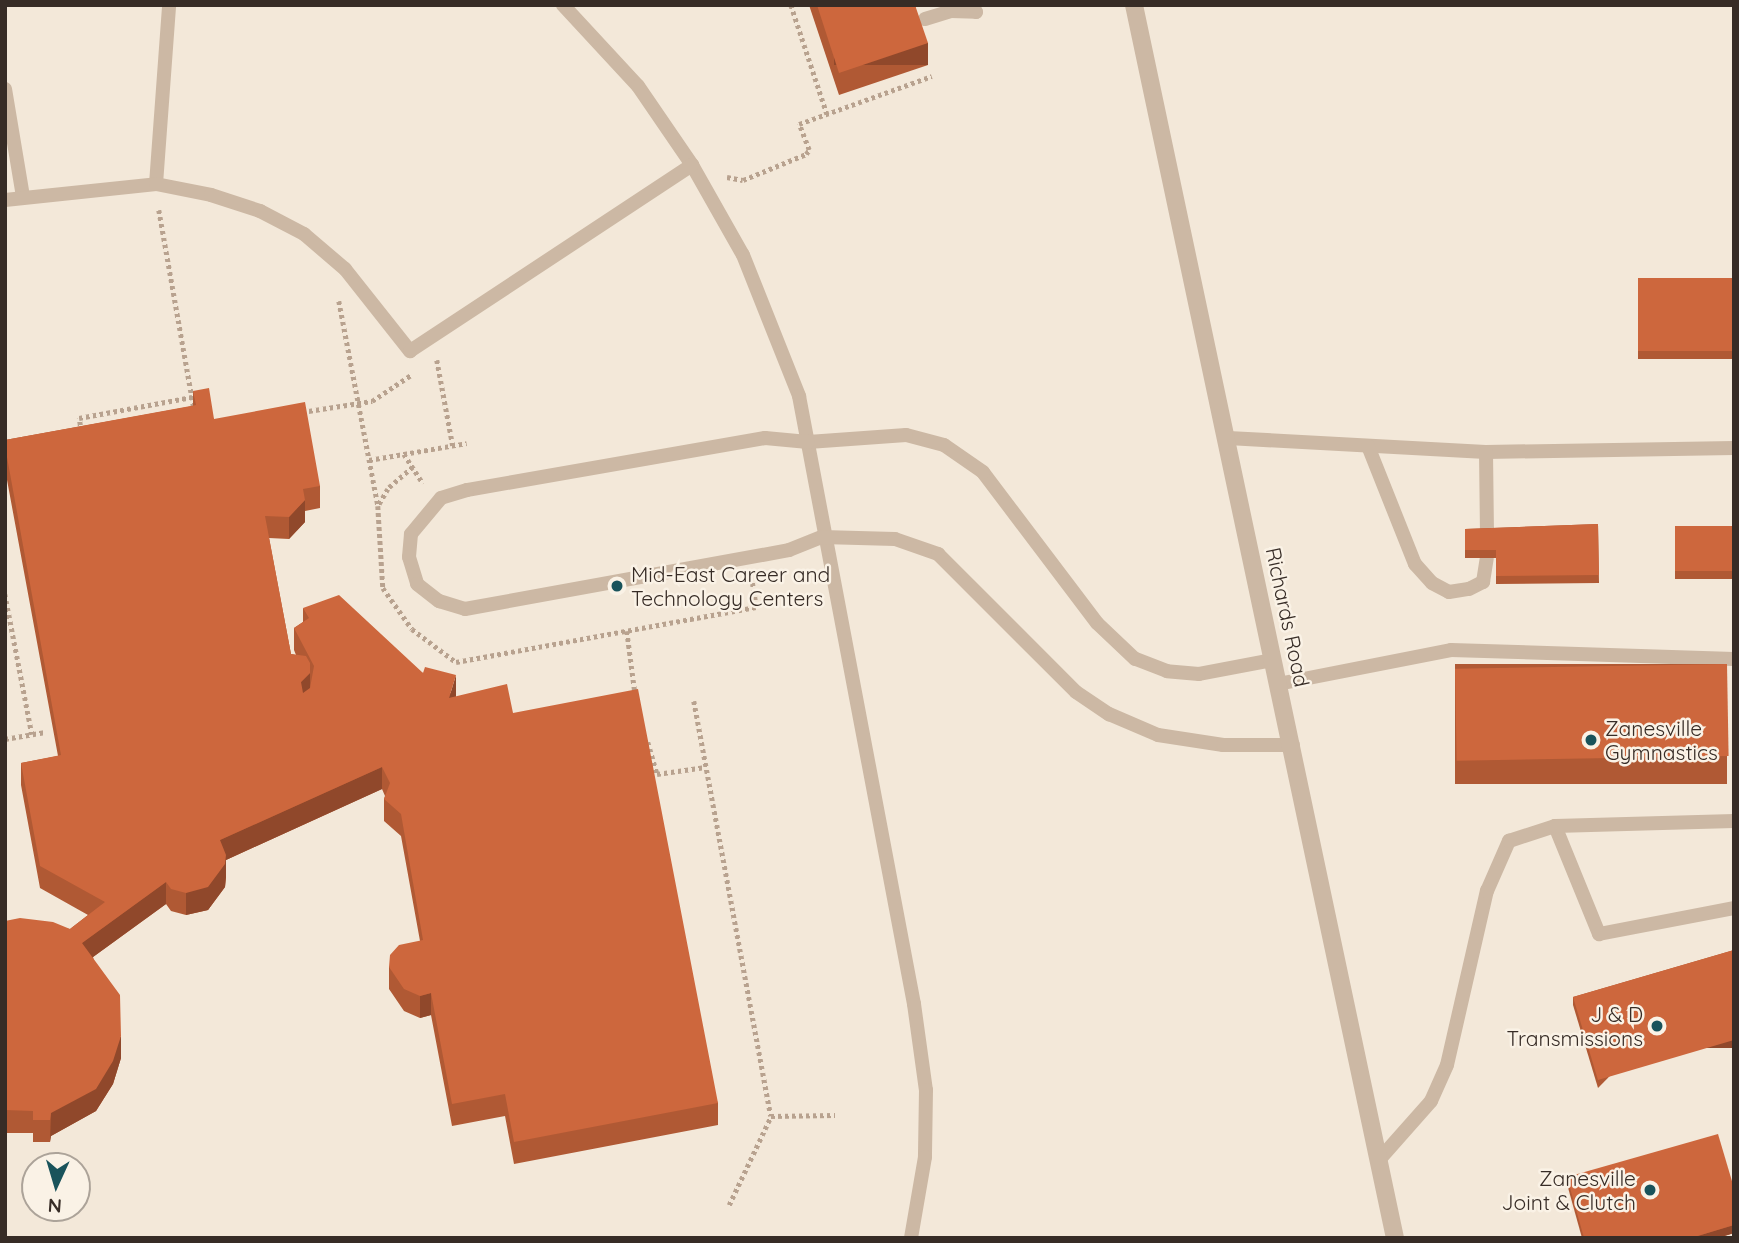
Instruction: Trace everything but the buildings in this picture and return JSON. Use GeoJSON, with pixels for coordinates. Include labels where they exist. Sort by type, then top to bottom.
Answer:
{"type":"FeatureCollection","features":[{"type":"Feature","properties":{"kind":"street","name":"Richards Road"},"geometry":{"type":"LineString","coordinates":[[1134,5],[1293,745],[1395,1238]]}},
{"type":"Feature","properties":{"kind":"lane"},"geometry":{"type":"LineString","coordinates":[[156,184],[169,5]]}},
{"type":"Feature","properties":{"kind":"lane"},"geometry":{"type":"LineString","coordinates":[[563,5],[638,86],[692,165],[743,255],[799,396],[822,537],[853,678],[926,1090],[925,1157],[911,1238]]}},
{"type":"Feature","properties":{"kind":"lane"},"geometry":{"type":"LineString","coordinates":[[925,19],[951,11],[976,12],[971,5]]}},
{"type":"Feature","properties":{"kind":"lane"},"geometry":{"type":"LineString","coordinates":[[5,89],[23,196]]}},
{"type":"Feature","properties":{"kind":"lane"},"geometry":{"type":"LineString","coordinates":[[5,200],[156,184],[211,195],[260,211],[304,234],[345,269],[410,351],[692,165]]}},
{"type":"Feature","properties":{"kind":"lane"},"geometry":{"type":"LineString","coordinates":[[1273,660],[1199,674],[1167,671],[1135,659],[1097,623],[983,472],[944,444],[884,434],[808,442],[765,438],[467,490],[441,498],[421,516],[411,534],[409,557],[417,584],[439,601],[465,609],[789,550],[822,537],[895,539],[938,554],[1076,692],[1109,714],[1158,736],[1223,745],[1293,745]]}},
{"type":"Feature","properties":{"kind":"lane"},"geometry":{"type":"LineString","coordinates":[[1228,438],[1486,453],[1734,448]]}},
{"type":"Feature","properties":{"kind":"lane"},"geometry":{"type":"LineString","coordinates":[[1368,446],[1415,564],[1432,583],[1449,592],[1469,589],[1483,582],[1487,558]]}},
{"type":"Feature","properties":{"kind":"lane"},"geometry":{"type":"LineString","coordinates":[[1486,453],[1487,536]]}},
{"type":"Feature","properties":{"kind":"lane"},"geometry":{"type":"LineString","coordinates":[[1278,684],[1451,650],[1734,659]]}},
{"type":"Feature","properties":{"kind":"lane"},"geometry":{"type":"LineString","coordinates":[[1378,1161],[1431,1101],[1447,1065],[1486,891],[1509,841],[1555,826],[1734,821]]}},
{"type":"Feature","properties":{"kind":"lane"},"geometry":{"type":"LineString","coordinates":[[1555,826],[1600,934],[1734,908]]}},
{"type":"Feature","properties":{"kind":"path"},"geometry":{"type":"LineString","coordinates":[[791,5],[827,114]]}},
{"type":"Feature","properties":{"kind":"path"},"geometry":{"type":"LineString","coordinates":[[719,170],[728,178],[743,180],[806,154],[809,150],[799,124],[932,76]]}},
{"type":"Feature","properties":{"kind":"path"},"geometry":{"type":"LineString","coordinates":[[147,209],[172,211]]}},
{"type":"Feature","properties":{"kind":"path"},"geometry":{"type":"LineString","coordinates":[[159,210],[195,413]]}},
{"type":"Feature","properties":{"kind":"path"},"geometry":{"type":"LineString","coordinates":[[338,297],[378,506]]}},
{"type":"Feature","properties":{"kind":"path"},"geometry":{"type":"LineString","coordinates":[[436,359],[453,446]]}},
{"type":"Feature","properties":{"kind":"path"},"geometry":{"type":"LineString","coordinates":[[83,438],[79,418],[192,397]]}},
{"type":"Feature","properties":{"kind":"path"},"geometry":{"type":"LineString","coordinates":[[369,460],[467,443]]}},
{"type":"Feature","properties":{"kind":"path"},"geometry":{"type":"LineString","coordinates":[[404,454],[422,483]]}},
{"type":"Feature","properties":{"kind":"path"},"geometry":{"type":"LineString","coordinates":[[5,594],[32,734]]}},
{"type":"Feature","properties":{"kind":"path"},"geometry":{"type":"LineString","coordinates":[[627,631],[636,700]]}},
{"type":"Feature","properties":{"kind":"path"},"geometry":{"type":"LineString","coordinates":[[694,701],[771,1116],[729,1205]]}},
{"type":"Feature","properties":{"kind":"path"},"geometry":{"type":"LineString","coordinates":[[5,739],[45,732]]}},
{"type":"Feature","properties":{"kind":"path"},"geometry":{"type":"LineString","coordinates":[[647,737],[657,774],[706,766]]}},
{"type":"Feature","properties":{"kind":"path"},"geometry":{"type":"LineString","coordinates":[[771,1116],[835,1115]]}},
{"type":"Feature","properties":{"kind":"place","name":"Mid-East Career and Technology Centers"},"geometry":{"type":"Point","coordinates":[617,586]}},
{"type":"Feature","properties":{"kind":"place","name":"Zanesville Gymnastics"},"geometry":{"type":"Point","coordinates":[1591,740]}},
{"type":"Feature","properties":{"kind":"place","name":"J & D Transmissions"},"geometry":{"type":"Point","coordinates":[1657,1026]}},
{"type":"Feature","properties":{"kind":"place","name":"Zanesville Joint & Clutch"},"geometry":{"type":"Point","coordinates":[1650,1190]}}]}
